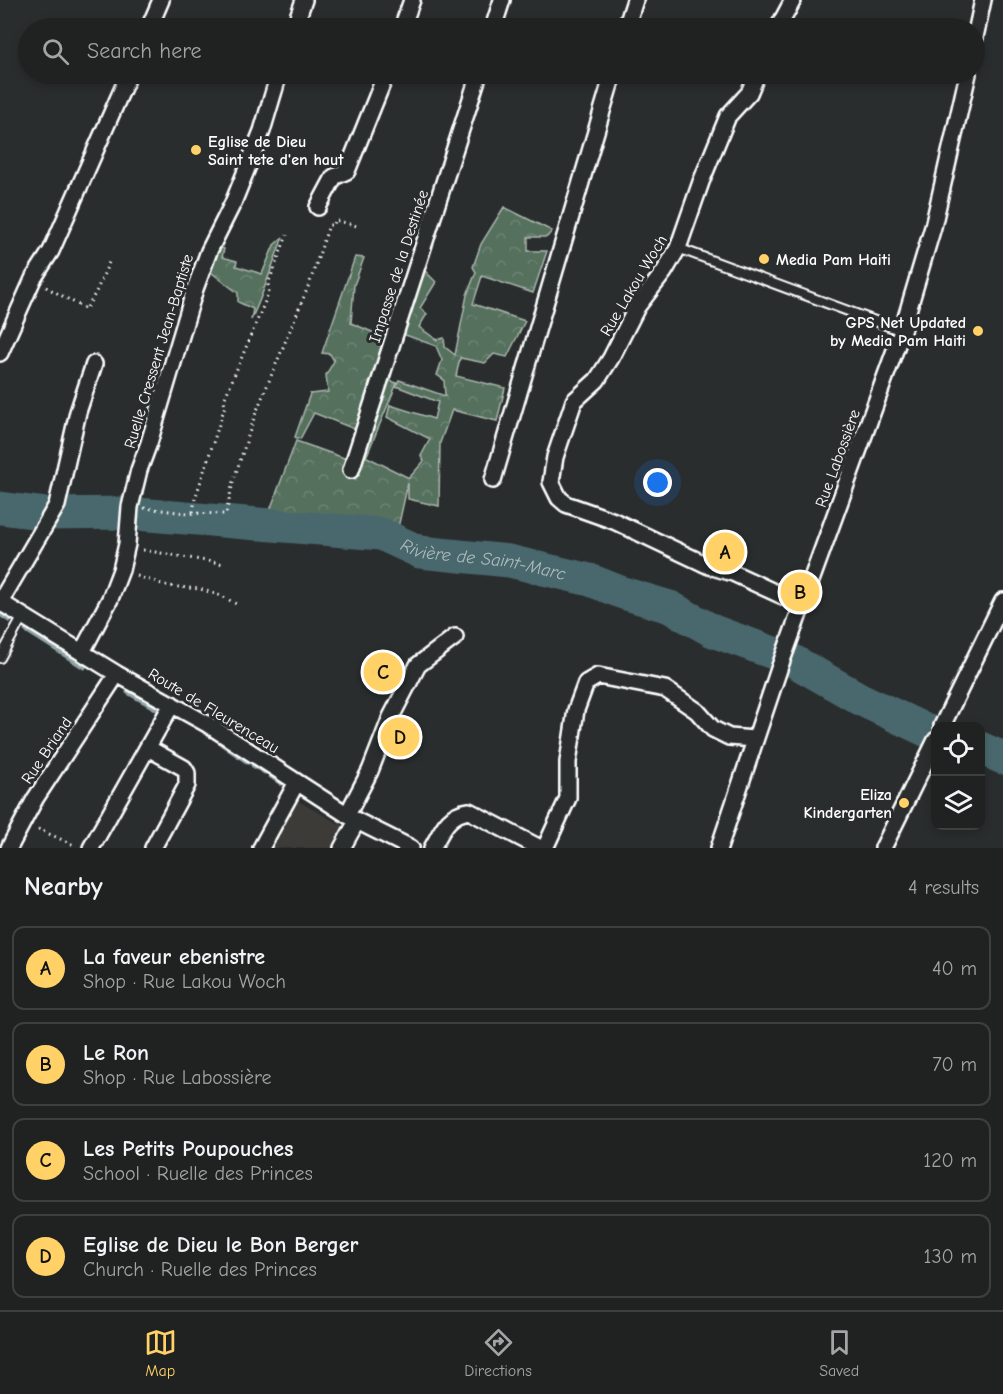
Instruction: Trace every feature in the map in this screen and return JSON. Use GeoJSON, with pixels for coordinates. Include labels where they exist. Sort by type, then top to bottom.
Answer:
{"type":"FeatureCollection","features":[{"type":"Feature","properties":{"kind":"street"},"geometry":{"type":"LineString","coordinates":[[153,18],[161,0]]}},
{"type":"Feature","properties":{"kind":"street"},"geometry":{"type":"LineString","coordinates":[[298,18],[304,0]]}},
{"type":"Feature","properties":{"kind":"street"},"geometry":{"type":"LineString","coordinates":[[406,18],[412,0]]}},
{"type":"Feature","properties":{"kind":"street"},"geometry":{"type":"LineString","coordinates":[[496,18],[502,0]]}},
{"type":"Feature","properties":{"kind":"street"},"geometry":{"type":"LineString","coordinates":[[629,18],[635,0]]}},
{"type":"Feature","properties":{"kind":"street"},"geometry":{"type":"LineString","coordinates":[[783,18],[793,0]]}},
{"type":"Feature","properties":{"kind":"street"},"geometry":{"type":"LineString","coordinates":[[980,18],[983,0]]}},
{"type":"Feature","properties":{"kind":"street"},"geometry":{"type":"LineString","coordinates":[[0,353],[33,279],[51,251],[125,84]]}},
{"type":"Feature","properties":{"kind":"street","name":"Ruelle Cressent Jean-Baptiste"},"geometry":{"type":"LineString","coordinates":[[82,652],[110,599],[121,570],[139,470],[195,289],[208,251],[233,203],[258,141],[276,84]]}},
{"type":"Feature","properties":{"kind":"street"},"geometry":{"type":"LineString","coordinates":[[318,207],[334,177],[347,171],[382,84]]}},
{"type":"Feature","properties":{"kind":"street","name":"Impasse de la Destinée"},"geometry":{"type":"LineString","coordinates":[[351,470],[476,84]]}},
{"type":"Feature","properties":{"kind":"street"},"geometry":{"type":"LineString","coordinates":[[493,480],[610,84]]}},
{"type":"Feature","properties":{"kind":"street","name":"Rue Lakou Woch"},"geometry":{"type":"LineString","coordinates":[[753,84],[749,93],[728,116],[701,182],[678,248],[664,272],[637,307],[597,380],[574,400],[555,457],[551,482],[566,504],[615,521],[709,566],[733,573],[802,605]]}},
{"type":"Feature","properties":{"kind":"street","name":"Rue Labossière"},"geometry":{"type":"LineString","coordinates":[[719,848],[786,648],[902,330],[933,227],[966,84]]}},
{"type":"Feature","properties":{"kind":"street"},"geometry":{"type":"LineString","coordinates":[[0,602],[53,511],[78,412],[94,364]]}},
{"type":"Feature","properties":{"kind":"street"},"geometry":{"type":"LineString","coordinates":[[944,722],[967,675],[997,628],[1003,601]]}},
{"type":"Feature","properties":{"kind":"street","name":"Route de Fleurenceau"},"geometry":{"type":"LineString","coordinates":[[0,602],[117,674],[207,724],[352,818],[411,848]]}},
{"type":"Feature","properties":{"kind":"street"},"geometry":{"type":"LineString","coordinates":[[342,848],[391,717],[418,665],[455,637]]}},
{"type":"Feature","properties":{"kind":"street","name":"Rue Briand"},"geometry":{"type":"LineString","coordinates":[[9,848],[23,820],[117,674]]}},
{"type":"Feature","properties":{"kind":"street"},"geometry":{"type":"LineString","coordinates":[[432,848],[445,824],[458,813],[469,812],[541,848],[546,846],[568,798],[568,762],[576,710],[586,683],[598,676],[665,689],[697,711],[713,729],[729,737],[754,739]]}},
{"type":"Feature","properties":{"kind":"street"},"geometry":{"type":"LineString","coordinates":[[91,848],[172,704]]}},
{"type":"Feature","properties":{"kind":"street"},"geometry":{"type":"LineString","coordinates":[[148,748],[184,768],[188,779],[187,785],[153,848]]}},
{"type":"Feature","properties":{"kind":"street"},"geometry":{"type":"LineString","coordinates":[[883,848],[931,750]]}},
{"type":"Feature","properties":{"kind":"street"},"geometry":{"type":"LineString","coordinates":[[261,848],[297,782]]}},
{"type":"Feature","properties":{"kind":"lane"},"geometry":{"type":"LineString","coordinates":[[678,248],[902,330]]}},
{"type":"Feature","properties":{"kind":"lane"},"geometry":{"type":"LineString","coordinates":[[0,658],[23,616]]}},
{"type":"Feature","properties":{"kind":"path"},"geometry":{"type":"LineString","coordinates":[[130,511],[226,514],[255,415],[310,282],[329,225],[334,225],[335,220],[357,226]]}},
{"type":"Feature","properties":{"kind":"path"},"geometry":{"type":"LineString","coordinates":[[193,513],[195,499],[225,406],[224,400],[269,292],[268,284],[287,235]]}},
{"type":"Feature","properties":{"kind":"path"},"geometry":{"type":"LineString","coordinates":[[33,279],[86,309],[110,260]]}},
{"type":"Feature","properties":{"kind":"path"},"geometry":{"type":"LineString","coordinates":[[126,547],[224,564]]}},
{"type":"Feature","properties":{"kind":"path"},"geometry":{"type":"LineString","coordinates":[[121,570],[168,586],[200,589],[222,596],[238,605]]}},
{"type":"Feature","properties":{"kind":"path"},"geometry":{"type":"LineString","coordinates":[[23,820],[81,848]]}},
{"type":"Feature","properties":{"kind":"shaded area"},"geometry":{"type":"Polygon","coordinates":[[[294,799],[345,827],[333,848],[267,848],[294,799]]]}},
{"type":"Feature","properties":{"kind":"green space"},"geometry":{"type":"Polygon","coordinates":[[[504,207],[552,231],[547,237],[528,237],[528,251],[547,251],[533,293],[482,276],[473,304],[525,321],[507,357],[494,354],[485,363],[460,358],[456,376],[505,388],[497,421],[452,410],[440,443],[439,506],[408,499],[408,483],[396,537],[382,530],[266,521],[296,441],[347,459],[384,379],[397,383],[365,456],[409,478],[424,461],[421,456],[430,439],[387,417],[390,405],[434,419],[438,402],[396,386],[399,380],[445,396],[444,380],[437,375],[442,360],[436,346],[400,333],[420,266],[436,282],[420,308],[427,314],[419,327],[437,340],[444,338],[445,347],[455,355],[467,295],[476,272],[473,267],[481,244],[504,207]]]}},
{"type":"Feature","properties":{"kind":"green space"},"geometry":{"type":"Polygon","coordinates":[[[228,221],[232,225],[220,247],[224,249],[222,257],[237,261],[236,266],[262,274],[274,245],[283,237],[251,320],[253,309],[238,302],[238,293],[203,266],[228,221]]]}},
{"type":"Feature","properties":{"kind":"green space"},"geometry":{"type":"Polygon","coordinates":[[[355,257],[364,258],[354,285],[351,323],[384,337],[357,430],[314,413],[300,439],[295,437],[310,394],[328,392],[326,375],[334,361],[330,354],[322,353],[355,257]]]}},
{"type":"Feature","properties":{"kind":"waterway","name":"Rivière de Saint-Marc"},"geometry":{"type":"LineString","coordinates":[[0,508],[47,514],[125,513],[381,534],[420,552],[509,561],[590,580],[670,607],[713,631],[790,659],[862,700],[931,733]]}},
{"type":"Feature","properties":{"kind":"waterway"},"geometry":{"type":"LineString","coordinates":[[0,614],[9,620]]}},
{"type":"Feature","properties":{"kind":"waterway"},"geometry":{"type":"LineString","coordinates":[[26,630],[84,667]]}},
{"type":"Feature","properties":{"kind":"waterway"},"geometry":{"type":"LineString","coordinates":[[128,692],[161,711]]}},
{"type":"Feature","properties":{"kind":"waterway"},"geometry":{"type":"LineString","coordinates":[[222,744],[248,762]]}},
{"type":"Feature","properties":{"kind":"waterway","name":"Rivière de Saint-Marc"},"geometry":{"type":"LineString","coordinates":[[985,750],[1003,758]]}},
{"type":"Feature","properties":{"kind":"waterway"},"geometry":{"type":"LineString","coordinates":[[253,765],[265,772]]}},
{"type":"Feature","properties":{"kind":"waterway"},"geometry":{"type":"LineString","coordinates":[[271,776],[281,783]]}},
{"type":"Feature","properties":{"kind":"place","name":"Eglise de Dieu Saint tete d'en haut"},"geometry":{"type":"Point","coordinates":[196,150]}},
{"type":"Feature","properties":{"kind":"place","name":"Media Pam Haiti"},"geometry":{"type":"Point","coordinates":[764,259]}},
{"type":"Feature","properties":{"kind":"place","name":"GPS Net Updated by Media Pam Haiti"},"geometry":{"type":"Point","coordinates":[978,331]}},
{"type":"Feature","properties":{"kind":"place","name":"La faveur ebenistre"},"geometry":{"type":"Point","coordinates":[725,552]}},
{"type":"Feature","properties":{"kind":"place","name":"Le Ron"},"geometry":{"type":"Point","coordinates":[800,592]}},
{"type":"Feature","properties":{"kind":"place","name":"Les Petits Poupouches"},"geometry":{"type":"Point","coordinates":[383,672]}},
{"type":"Feature","properties":{"kind":"place","name":"Eglise de Dieu le Bon Berger"},"geometry":{"type":"Point","coordinates":[400,737]}},
{"type":"Feature","properties":{"kind":"place","name":"Eliza Kindergarten"},"geometry":{"type":"Point","coordinates":[904,803]}}]}
